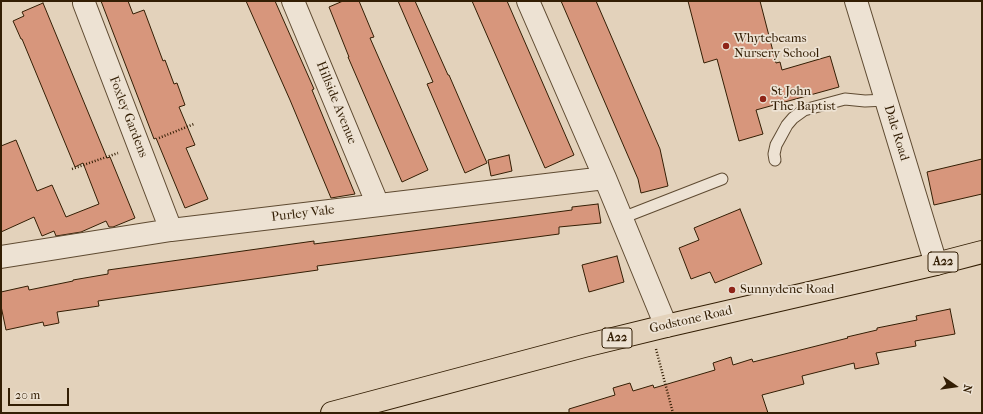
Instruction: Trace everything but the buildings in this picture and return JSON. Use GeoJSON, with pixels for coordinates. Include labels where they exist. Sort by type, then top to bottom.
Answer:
{"type":"FeatureCollection","features":[{"type":"Feature","properties":{"kind":"highway","name":"Godstone Road"},"geometry":{"type":"LineString","coordinates":[[332,413],[576,348],[982,252]]}},
{"type":"Feature","properties":{"kind":"street","name":"Hillside Avenue"},"geometry":{"type":"LineString","coordinates":[[293,1],[378,205]]}},
{"type":"Feature","properties":{"kind":"street"},"geometry":{"type":"LineString","coordinates":[[528,1],[622,218],[666,326]]}},
{"type":"Feature","properties":{"kind":"street","name":"Dale Road"},"geometry":{"type":"LineString","coordinates":[[856,1],[936,264]]}},
{"type":"Feature","properties":{"kind":"street","name":"Foxley Gardens"},"geometry":{"type":"LineString","coordinates":[[84,3],[171,230]]}},
{"type":"Feature","properties":{"kind":"street","name":"Purley Vale"},"geometry":{"type":"LineString","coordinates":[[1,257],[171,230],[605,178]]}},
{"type":"Feature","properties":{"kind":"lane"},"geometry":{"type":"LineString","coordinates":[[774,160],[776,145],[780,136],[793,118],[804,110],[845,99],[870,101],[886,100]]}},
{"type":"Feature","properties":{"kind":"lane"},"geometry":{"type":"LineString","coordinates":[[622,218],[722,179]]}},
{"type":"Feature","properties":{"kind":"path"},"geometry":{"type":"LineString","coordinates":[[660,362],[673,413]]}},
{"type":"Feature","properties":{"kind":"place","name":"Whytebeams Nursery School"},"geometry":{"type":"Point","coordinates":[726,46]}},
{"type":"Feature","properties":{"kind":"place","name":"St John The Baptist"},"geometry":{"type":"Point","coordinates":[763,99]}},
{"type":"Feature","properties":{"kind":"place","name":"Sunnydene Road"},"geometry":{"type":"Point","coordinates":[732,290]}}]}
